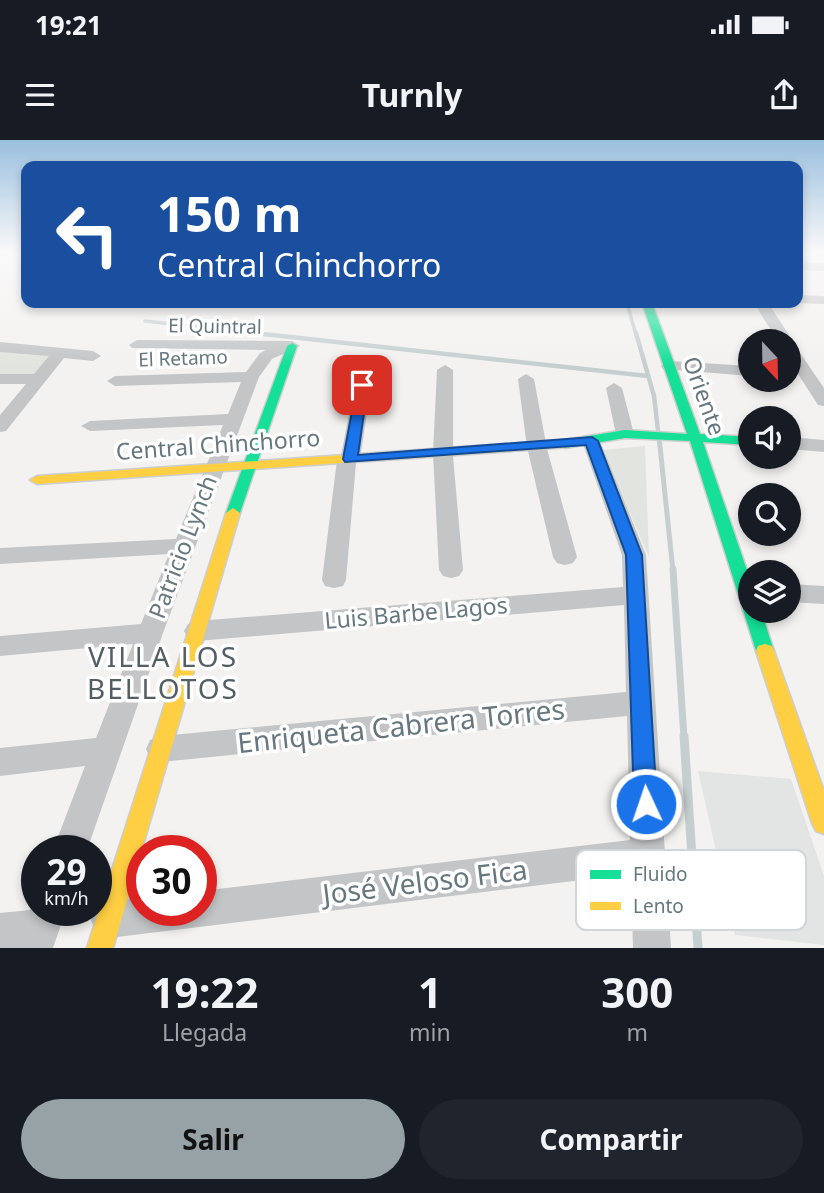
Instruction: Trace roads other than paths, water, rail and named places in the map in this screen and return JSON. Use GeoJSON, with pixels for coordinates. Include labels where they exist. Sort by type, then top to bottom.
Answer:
{"type":"FeatureCollection","features":[{"type":"Feature","properties":{"kind":"street"},"geometry":{"type":"LineString","coordinates":[[803,300],[823,302]]}},
{"type":"Feature","properties":{"kind":"street","name":"Oriente"},"geometry":{"type":"LineString","coordinates":[[649,308],[738,564]]}},
{"type":"Feature","properties":{"kind":"street"},"geometry":{"type":"LineString","coordinates":[[764,308],[777,329]]}},
{"type":"Feature","properties":{"kind":"street","name":"El Quintral"},"geometry":{"type":"LineString","coordinates":[[137,345],[292,346]]}},
{"type":"Feature","properties":{"kind":"street","name":"Patricio Lynch"},"geometry":{"type":"LineString","coordinates":[[76,835],[183,546],[251,377],[266,356],[292,346]]}},
{"type":"Feature","properties":{"kind":"street","name":"Patricio Lynch"},"geometry":{"type":"LineString","coordinates":[[105,934],[247,467],[292,346]]}},
{"type":"Feature","properties":{"kind":"street"},"geometry":{"type":"LineString","coordinates":[[0,347],[93,356]]}},
{"type":"Feature","properties":{"kind":"street"},"geometry":{"type":"LineString","coordinates":[[0,427],[59,354]]}},
{"type":"Feature","properties":{"kind":"street"},"geometry":{"type":"LineString","coordinates":[[334,580],[349,460],[366,360]]}},
{"type":"Feature","properties":{"kind":"street"},"geometry":{"type":"LineString","coordinates":[[668,366],[738,370]]}},
{"type":"Feature","properties":{"kind":"street"},"geometry":{"type":"LineString","coordinates":[[445,370],[444,453],[452,570]]}},
{"type":"Feature","properties":{"kind":"street"},"geometry":{"type":"LineString","coordinates":[[802,374],[824,375]]}},
{"type":"Feature","properties":{"kind":"street","name":"El Retamo"},"geometry":{"type":"LineString","coordinates":[[115,381],[251,377]]}},
{"type":"Feature","properties":{"kind":"street"},"geometry":{"type":"LineString","coordinates":[[802,378],[824,401]]}},
{"type":"Feature","properties":{"kind":"street"},"geometry":{"type":"LineString","coordinates":[[0,379],[39,379]]}},
{"type":"Feature","properties":{"kind":"street"},"geometry":{"type":"LineString","coordinates":[[526,379],[538,447],[565,557]]}},
{"type":"Feature","properties":{"kind":"street"},"geometry":{"type":"LineString","coordinates":[[614,388],[632,433]]}},
{"type":"Feature","properties":{"kind":"street"},"geometry":{"type":"LineString","coordinates":[[90,426],[234,419]]}},
{"type":"Feature","properties":{"kind":"street","name":"Central Chinchorro"},"geometry":{"type":"LineString","coordinates":[[37,480],[538,447],[632,433],[738,440]]}},
{"type":"Feature","properties":{"kind":"street"},"geometry":{"type":"LineString","coordinates":[[592,441],[634,555],[648,850]]}},
{"type":"Feature","properties":{"kind":"street"},"geometry":{"type":"LineString","coordinates":[[801,444],[824,446]]}},
{"type":"Feature","properties":{"kind":"street"},"geometry":{"type":"LineString","coordinates":[[0,556],[183,546]]}},
{"type":"Feature","properties":{"kind":"street"},"geometry":{"type":"LineString","coordinates":[[801,594],[824,595]]}},
{"type":"Feature","properties":{"kind":"street","name":"Luis Barbe Lagos"},"geometry":{"type":"LineString","coordinates":[[197,631],[636,595]]}},
{"type":"Feature","properties":{"kind":"street","name":"Oriente"},"geometry":{"type":"LineString","coordinates":[[758,623],[824,823]]}},
{"type":"Feature","properties":{"kind":"street"},"geometry":{"type":"LineString","coordinates":[[0,646],[150,633]]}},
{"type":"Feature","properties":{"kind":"street","name":"Enriqueta Cabrera Torres"},"geometry":{"type":"LineString","coordinates":[[161,749],[641,703]]}},
{"type":"Feature","properties":{"kind":"street"},"geometry":{"type":"LineString","coordinates":[[0,762],[107,750]]}},
{"type":"Feature","properties":{"kind":"street","name":"José Veloso Fica"},"geometry":{"type":"LineString","coordinates":[[217,907],[576,864]]}},
{"type":"Feature","properties":{"kind":"street"},"geometry":{"type":"LineString","coordinates":[[105,934],[135,926]]}},
{"type":"Feature","properties":{"kind":"street"},"geometry":{"type":"LineString","coordinates":[[0,932],[41,928]]}},
{"type":"Feature","properties":{"kind":"street"},"geometry":{"type":"LineString","coordinates":[[651,930],[652,948]]}},
{"type":"Feature","properties":{"kind":"waterway"},"geometry":{"type":"LineString","coordinates":[[628,308],[636,335]]}},
{"type":"Feature","properties":{"kind":"waterway"},"geometry":{"type":"LineString","coordinates":[[145,321],[270,335]]}},
{"type":"Feature","properties":{"kind":"waterway"},"geometry":{"type":"LineString","coordinates":[[254,333],[648,376]]}},
{"type":"Feature","properties":{"kind":"waterway"},"geometry":{"type":"LineString","coordinates":[[636,333],[654,396],[659,439]]}},
{"type":"Feature","properties":{"kind":"waterway"},"geometry":{"type":"LineString","coordinates":[[659,437],[673,571]]}},
{"type":"Feature","properties":{"kind":"waterway"},"geometry":{"type":"LineString","coordinates":[[673,569],[684,738]]}},
{"type":"Feature","properties":{"kind":"waterway"},"geometry":{"type":"LineString","coordinates":[[684,736],[692,850]]}},
{"type":"Feature","properties":{"kind":"waterway"},"geometry":{"type":"LineString","coordinates":[[697,930],[698,948]]}},
{"type":"Feature","properties":{"kind":"district","name":"VILLA LOS BELLOTOS"},"geometry":{"type":"Point","coordinates":[163,673]}}]}
